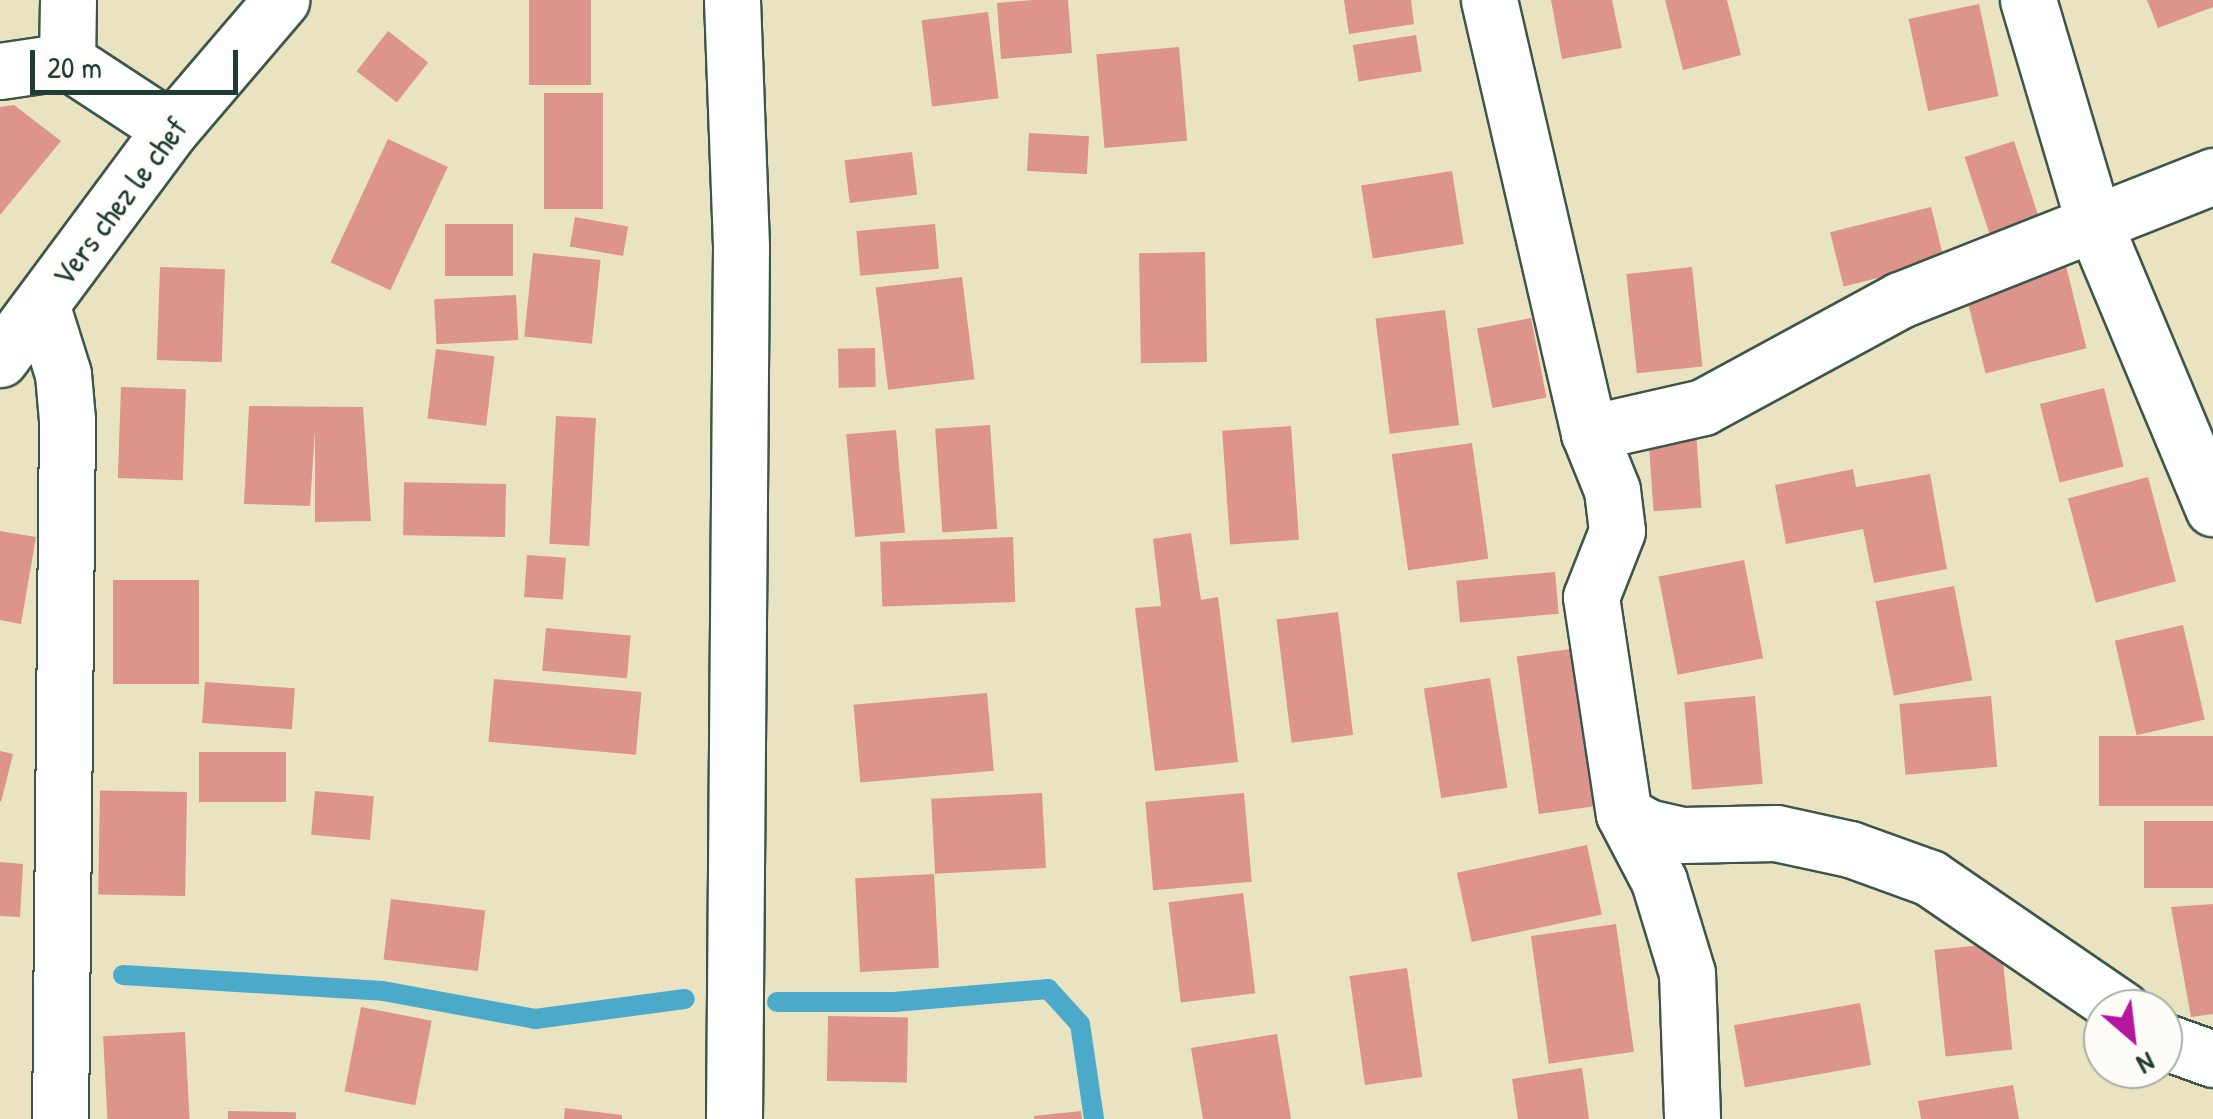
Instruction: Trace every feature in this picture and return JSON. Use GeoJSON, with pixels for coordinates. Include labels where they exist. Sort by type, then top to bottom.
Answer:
{"type":"FeatureCollection","features":[{"type":"Feature","properties":{"kind":"main road"},"geometry":{"type":"LineString","coordinates":[[67,60],[68,0]]}},
{"type":"Feature","properties":{"kind":"main road","name":"Vers chez le chef"},"geometry":{"type":"LineString","coordinates":[[0,360],[171,129],[281,0]]}},
{"type":"Feature","properties":{"kind":"main road"},"geometry":{"type":"LineString","coordinates":[[732,0],[742,248],[734,1119]]}},
{"type":"Feature","properties":{"kind":"main road"},"geometry":{"type":"LineString","coordinates":[[1488,0],[1589,433],[1612,490],[1617,530],[1592,597],[1624,814],[1659,880],[1687,973],[1692,1119]]}},
{"type":"Feature","properties":{"kind":"main road"},"geometry":{"type":"LineString","coordinates":[[2028,0],[2094,226],[2213,508]]}},
{"type":"Feature","properties":{"kind":"main road"},"geometry":{"type":"LineString","coordinates":[[0,71],[67,60],[171,129]]}},
{"type":"Feature","properties":{"kind":"main road"},"geometry":{"type":"LineString","coordinates":[[1589,433],[1703,407],[1900,300],[2213,176]]}},
{"type":"Feature","properties":{"kind":"main road"},"geometry":{"type":"LineString","coordinates":[[42,306],[64,374],[67,420],[60,1119]]}},
{"type":"Feature","properties":{"kind":"main road"},"geometry":{"type":"LineString","coordinates":[[1624,814],[1647,827],[1682,835],[1776,834],[1850,848],[1930,878],[2092,989]]}},
{"type":"Feature","properties":{"kind":"main road"},"geometry":{"type":"LineString","coordinates":[[2183,1048],[2213,1059]]}},
{"type":"Feature","properties":{"kind":"building"},"geometry":{"type":"Polygon","coordinates":[[[529,0],[591,0],[591,85],[529,85],[529,0]]]}},
{"type":"Feature","properties":{"kind":"building"},"geometry":{"type":"Polygon","coordinates":[[[1068,0],[1072,53],[1001,59],[997,3],[1068,0]]]}},
{"type":"Feature","properties":{"kind":"building"},"geometry":{"type":"Polygon","coordinates":[[[1344,0],[1411,0],[1414,24],[1349,34],[1344,0]]]}},
{"type":"Feature","properties":{"kind":"building"},"geometry":{"type":"Polygon","coordinates":[[[1551,0],[1612,0],[1622,48],[1562,59],[1551,0]]]}},
{"type":"Feature","properties":{"kind":"building"},"geometry":{"type":"Polygon","coordinates":[[[1665,0],[1727,0],[1741,55],[1683,70],[1665,0]]]}},
{"type":"Feature","properties":{"kind":"building"},"geometry":{"type":"Polygon","coordinates":[[[2147,0],[2213,0],[2213,7],[2158,28],[2147,0]]]}},
{"type":"Feature","properties":{"kind":"building"},"geometry":{"type":"Polygon","coordinates":[[[1979,4],[1999,96],[1928,111],[1909,19],[1979,4]]]}},
{"type":"Feature","properties":{"kind":"building"},"geometry":{"type":"Polygon","coordinates":[[[988,12],[999,98],[932,107],[921,20],[988,12]]]}},
{"type":"Feature","properties":{"kind":"building"},"geometry":{"type":"Polygon","coordinates":[[[388,31],[428,62],[397,103],[357,71],[388,31]]]}},
{"type":"Feature","properties":{"kind":"building"},"geometry":{"type":"Polygon","coordinates":[[[1416,35],[1422,72],[1359,82],[1353,45],[1416,35]]]}},
{"type":"Feature","properties":{"kind":"building"},"geometry":{"type":"Polygon","coordinates":[[[1179,47],[1187,141],[1105,148],[1096,54],[1179,47]]]}},
{"type":"Feature","properties":{"kind":"building"},"geometry":{"type":"Polygon","coordinates":[[[544,93],[603,93],[603,209],[544,209],[544,93]]]}},
{"type":"Feature","properties":{"kind":"building"},"geometry":{"type":"Polygon","coordinates":[[[14,105],[61,141],[0,215],[0,107],[14,105]]]}},
{"type":"Feature","properties":{"kind":"building"},"geometry":{"type":"Polygon","coordinates":[[[1029,133],[1089,136],[1087,174],[1027,171],[1029,133]]]}},
{"type":"Feature","properties":{"kind":"building"},"geometry":{"type":"Polygon","coordinates":[[[388,139],[448,167],[390,290],[331,262],[388,139]]]}},
{"type":"Feature","properties":{"kind":"building"},"geometry":{"type":"Polygon","coordinates":[[[2014,141],[2039,219],[1990,235],[1965,157],[2014,141]]]}},
{"type":"Feature","properties":{"kind":"building"},"geometry":{"type":"Polygon","coordinates":[[[912,152],[917,195],[850,203],[845,160],[912,152]]]}},
{"type":"Feature","properties":{"kind":"building"},"geometry":{"type":"Polygon","coordinates":[[[1452,171],[1464,244],[1373,258],[1361,185],[1452,171]]]}},
{"type":"Feature","properties":{"kind":"building"},"geometry":{"type":"Polygon","coordinates":[[[1931,207],[1945,261],[1844,286],[1830,232],[1931,207]]]}},
{"type":"Feature","properties":{"kind":"building"},"geometry":{"type":"Polygon","coordinates":[[[575,217],[628,226],[623,256],[570,247],[575,217]]]}},
{"type":"Feature","properties":{"kind":"building"},"geometry":{"type":"Polygon","coordinates":[[[445,224],[513,224],[513,276],[445,276],[445,224]]]}},
{"type":"Feature","properties":{"kind":"building"},"geometry":{"type":"Polygon","coordinates":[[[935,224],[939,269],[860,276],[856,231],[935,224]]]}},
{"type":"Feature","properties":{"kind":"building"},"geometry":{"type":"Polygon","coordinates":[[[1205,252],[1207,362],[1141,363],[1139,253],[1205,252]]]}},
{"type":"Feature","properties":{"kind":"building"},"geometry":{"type":"Polygon","coordinates":[[[533,253],[601,260],[592,344],[524,337],[533,253]]]}},
{"type":"Feature","properties":{"kind":"building"},"geometry":{"type":"Polygon","coordinates":[[[2064,258],[2086,348],[1986,373],[1963,283],[2064,258]]]}},
{"type":"Feature","properties":{"kind":"building"},"geometry":{"type":"Polygon","coordinates":[[[160,267],[225,269],[222,362],[157,360],[160,267]]]}},
{"type":"Feature","properties":{"kind":"building"},"geometry":{"type":"Polygon","coordinates":[[[1692,267],[1702,366],[1637,373],[1626,274],[1692,267]]]}},
{"type":"Feature","properties":{"kind":"building"},"geometry":{"type":"Polygon","coordinates":[[[962,277],[975,379],[888,390],[876,288],[962,277]]]}},
{"type":"Feature","properties":{"kind":"building"},"geometry":{"type":"Polygon","coordinates":[[[516,295],[518,340],[436,344],[434,299],[516,295]]]}},
{"type":"Feature","properties":{"kind":"building"},"geometry":{"type":"Polygon","coordinates":[[[1445,310],[1459,425],[1390,434],[1376,319],[1445,310]]]}},
{"type":"Feature","properties":{"kind":"building"},"geometry":{"type":"Polygon","coordinates":[[[1531,318],[1546,398],[1492,408],[1477,328],[1531,318]]]}},
{"type":"Feature","properties":{"kind":"building"},"geometry":{"type":"Polygon","coordinates":[[[875,348],[876,387],[839,388],[838,349],[875,348]]]}},
{"type":"Feature","properties":{"kind":"building"},"geometry":{"type":"Polygon","coordinates":[[[436,349],[495,356],[486,426],[427,418],[436,349]]]}},
{"type":"Feature","properties":{"kind":"building"},"geometry":{"type":"Polygon","coordinates":[[[121,387],[186,389],[183,480],[118,478],[121,387]]]}},
{"type":"Feature","properties":{"kind":"building"},"geometry":{"type":"Polygon","coordinates":[[[2104,388],[2124,467],[2060,483],[2040,404],[2104,388]]]}},
{"type":"Feature","properties":{"kind":"building"},"geometry":{"type":"Polygon","coordinates":[[[249,406],[363,407],[371,521],[315,522],[315,430],[310,506],[244,504],[249,406]]]}},
{"type":"Feature","properties":{"kind":"building"},"geometry":{"type":"Polygon","coordinates":[[[556,416],[596,418],[589,546],[549,544],[556,416]]]}},
{"type":"Feature","properties":{"kind":"building"},"geometry":{"type":"Polygon","coordinates":[[[990,425],[997,529],[942,533],[935,429],[990,425]]]}},
{"type":"Feature","properties":{"kind":"building"},"geometry":{"type":"Polygon","coordinates":[[[1291,426],[1299,540],[1230,545],[1222,431],[1291,426]]]}},
{"type":"Feature","properties":{"kind":"building"},"geometry":{"type":"Polygon","coordinates":[[[896,430],[905,533],[855,537],[846,434],[896,430]]]}},
{"type":"Feature","properties":{"kind":"building"},"geometry":{"type":"Polygon","coordinates":[[[1696,430],[1701,508],[1654,511],[1648,433],[1696,430]]]}},
{"type":"Feature","properties":{"kind":"building"},"geometry":{"type":"Polygon","coordinates":[[[1472,443],[1488,559],[1408,570],[1392,454],[1472,443]]]}},
{"type":"Feature","properties":{"kind":"building"},"geometry":{"type":"Polygon","coordinates":[[[1853,469],[1856,487],[1930,474],[1947,569],[1874,583],[1863,529],[1786,544],[1775,485],[1853,469]]]}},
{"type":"Feature","properties":{"kind":"building"},"geometry":{"type":"Polygon","coordinates":[[[2148,477],[2176,581],[2096,603],[2068,498],[2148,477]]]}},
{"type":"Feature","properties":{"kind":"building"},"geometry":{"type":"Polygon","coordinates":[[[404,482],[506,484],[505,537],[403,535],[404,482]]]}},
{"type":"Feature","properties":{"kind":"building"},"geometry":{"type":"Polygon","coordinates":[[[0,531],[36,537],[21,624],[0,620],[0,531]]]}},
{"type":"Feature","properties":{"kind":"building"},"geometry":{"type":"Polygon","coordinates":[[[1191,533],[1201,600],[1218,597],[1238,762],[1155,771],[1135,608],[1161,606],[1153,539],[1191,533]]]}},
{"type":"Feature","properties":{"kind":"building"},"geometry":{"type":"Polygon","coordinates":[[[1013,537],[1015,602],[882,607],[880,542],[1013,537]]]}},
{"type":"Feature","properties":{"kind":"building"},"geometry":{"type":"Polygon","coordinates":[[[527,555],[566,558],[563,600],[524,597],[527,555]]]}},
{"type":"Feature","properties":{"kind":"building"},"geometry":{"type":"Polygon","coordinates":[[[1744,560],[1763,658],[1678,675],[1659,577],[1744,560]]]}},
{"type":"Feature","properties":{"kind":"building"},"geometry":{"type":"Polygon","coordinates":[[[1555,572],[1559,614],[1460,622],[1456,581],[1555,572]]]}},
{"type":"Feature","properties":{"kind":"building"},"geometry":{"type":"Polygon","coordinates":[[[113,580],[199,580],[199,684],[113,684],[113,580]]]}},
{"type":"Feature","properties":{"kind":"building"},"geometry":{"type":"Polygon","coordinates":[[[1954,586],[1972,680],[1894,696],[1875,601],[1954,586]]]}},
{"type":"Feature","properties":{"kind":"building"},"geometry":{"type":"Polygon","coordinates":[[[1338,612],[1353,735],[1292,743],[1276,620],[1338,612]]]}},
{"type":"Feature","properties":{"kind":"building"},"geometry":{"type":"Polygon","coordinates":[[[2183,625],[2205,720],[2137,735],[2115,641],[2183,625]]]}},
{"type":"Feature","properties":{"kind":"building"},"geometry":{"type":"Polygon","coordinates":[[[546,628],[631,635],[627,678],[542,671],[546,628]]]}},
{"type":"Feature","properties":{"kind":"building"},"geometry":{"type":"Polygon","coordinates":[[[1585,647],[1607,804],[1539,814],[1517,657],[1585,647]]]}},
{"type":"Feature","properties":{"kind":"building"},"geometry":{"type":"Polygon","coordinates":[[[1490,678],[1507,788],[1441,798],[1424,688],[1490,678]]]}},
{"type":"Feature","properties":{"kind":"building"},"geometry":{"type":"Polygon","coordinates":[[[494,679],[641,692],[636,755],[489,742],[494,679]]]}},
{"type":"Feature","properties":{"kind":"building"},"geometry":{"type":"Polygon","coordinates":[[[205,682],[295,688],[292,729],[202,723],[205,682]]]}},
{"type":"Feature","properties":{"kind":"building"},"geometry":{"type":"Polygon","coordinates":[[[987,693],[994,771],[860,782],[854,705],[987,693]]]}},
{"type":"Feature","properties":{"kind":"building"},"geometry":{"type":"Polygon","coordinates":[[[1755,696],[1763,784],[1692,790],[1684,702],[1755,696]]]}},
{"type":"Feature","properties":{"kind":"building"},"geometry":{"type":"Polygon","coordinates":[[[1991,696],[1997,767],[1906,775],[1899,704],[1991,696]]]}},
{"type":"Feature","properties":{"kind":"building"},"geometry":{"type":"Polygon","coordinates":[[[2099,736],[2213,736],[2213,806],[2099,806],[2099,736]]]}},
{"type":"Feature","properties":{"kind":"building"},"geometry":{"type":"Polygon","coordinates":[[[0,751],[13,754],[1,802],[0,801],[0,751]]]}},
{"type":"Feature","properties":{"kind":"building"},"geometry":{"type":"Polygon","coordinates":[[[199,752],[286,752],[286,802],[199,802],[199,752]]]}},
{"type":"Feature","properties":{"kind":"building"},"geometry":{"type":"Polygon","coordinates":[[[100,790],[187,792],[185,896],[98,894],[100,790]]]}},
{"type":"Feature","properties":{"kind":"building"},"geometry":{"type":"Polygon","coordinates":[[[315,791],[374,796],[370,840],[311,835],[315,791]]]}},
{"type":"Feature","properties":{"kind":"building"},"geometry":{"type":"Polygon","coordinates":[[[1042,793],[1046,868],[935,874],[931,799],[1042,793]]]}},
{"type":"Feature","properties":{"kind":"building"},"geometry":{"type":"Polygon","coordinates":[[[1244,793],[1252,882],[1153,890],[1145,802],[1244,793]]]}},
{"type":"Feature","properties":{"kind":"building"},"geometry":{"type":"Polygon","coordinates":[[[2144,821],[2213,821],[2213,888],[2144,888],[2144,821]]]}},
{"type":"Feature","properties":{"kind":"building"},"geometry":{"type":"Polygon","coordinates":[[[1587,845],[1602,914],[1472,942],[1457,873],[1587,845]]]}},
{"type":"Feature","properties":{"kind":"building"},"geometry":{"type":"Polygon","coordinates":[[[0,862],[23,864],[20,917],[0,916],[0,862]]]}},
{"type":"Feature","properties":{"kind":"building"},"geometry":{"type":"Polygon","coordinates":[[[934,874],[939,968],[860,972],[855,878],[934,874]]]}},
{"type":"Feature","properties":{"kind":"building"},"geometry":{"type":"Polygon","coordinates":[[[1243,893],[1255,993],[1181,1002],[1169,902],[1243,893]]]}},
{"type":"Feature","properties":{"kind":"building"},"geometry":{"type":"Polygon","coordinates":[[[391,899],[485,911],[478,971],[384,960],[391,899]]]}},
{"type":"Feature","properties":{"kind":"building"},"geometry":{"type":"Polygon","coordinates":[[[2213,904],[2213,1014],[2191,1017],[2171,907],[2213,904]]]}},
{"type":"Feature","properties":{"kind":"building"},"geometry":{"type":"Polygon","coordinates":[[[1616,924],[1634,1052],[1549,1064],[1531,936],[1616,924]]]}},
{"type":"Feature","properties":{"kind":"building"},"geometry":{"type":"Polygon","coordinates":[[[2001,943],[2012,1049],[1946,1056],[1934,950],[2001,943]]]}},
{"type":"Feature","properties":{"kind":"building"},"geometry":{"type":"Polygon","coordinates":[[[1407,968],[1422,1077],[1365,1085],[1350,976],[1407,968]]]}},
{"type":"Feature","properties":{"kind":"building"},"geometry":{"type":"Polygon","coordinates":[[[1860,1003],[1871,1065],[1745,1087],[1734,1025],[1860,1003]]]}},
{"type":"Feature","properties":{"kind":"building"},"geometry":{"type":"Polygon","coordinates":[[[361,1007],[432,1021],[415,1105],[345,1091],[361,1007]]]}},
{"type":"Feature","properties":{"kind":"building"},"geometry":{"type":"Polygon","coordinates":[[[828,1016],[908,1017],[907,1082],[827,1081],[828,1016]]]}},
{"type":"Feature","properties":{"kind":"building"},"geometry":{"type":"Polygon","coordinates":[[[185,1032],[190,1119],[107,1119],[103,1036],[185,1032]]]}},
{"type":"Feature","properties":{"kind":"building"},"geometry":{"type":"Polygon","coordinates":[[[1277,1034],[1291,1119],[1203,1119],[1191,1048],[1277,1034]]]}},
{"type":"Feature","properties":{"kind":"building"},"geometry":{"type":"Polygon","coordinates":[[[1582,1068],[1589,1119],[1518,1119],[1512,1079],[1582,1068]]]}},
{"type":"Feature","properties":{"kind":"building"},"geometry":{"type":"Polygon","coordinates":[[[2013,1085],[2019,1119],[1921,1119],[1918,1101],[2013,1085]]]}},
{"type":"Feature","properties":{"kind":"building"},"geometry":{"type":"Polygon","coordinates":[[[565,1108],[622,1115],[622,1119],[564,1119],[565,1108]]]}},
{"type":"Feature","properties":{"kind":"building"},"geometry":{"type":"Polygon","coordinates":[[[228,1111],[296,1112],[296,1119],[228,1119],[228,1111]]]}},
{"type":"Feature","properties":{"kind":"building"},"geometry":{"type":"Polygon","coordinates":[[[1081,1111],[1082,1119],[1034,1119],[1034,1116],[1081,1111]]]}},
{"type":"Feature","properties":{"kind":"waterway"},"geometry":{"type":"LineString","coordinates":[[123,975],[383,991],[535,1019],[685,999]]}},
{"type":"Feature","properties":{"kind":"waterway"},"geometry":{"type":"LineString","coordinates":[[777,1002],[894,1002],[1048,989],[1080,1024],[1094,1119]]}}]}
